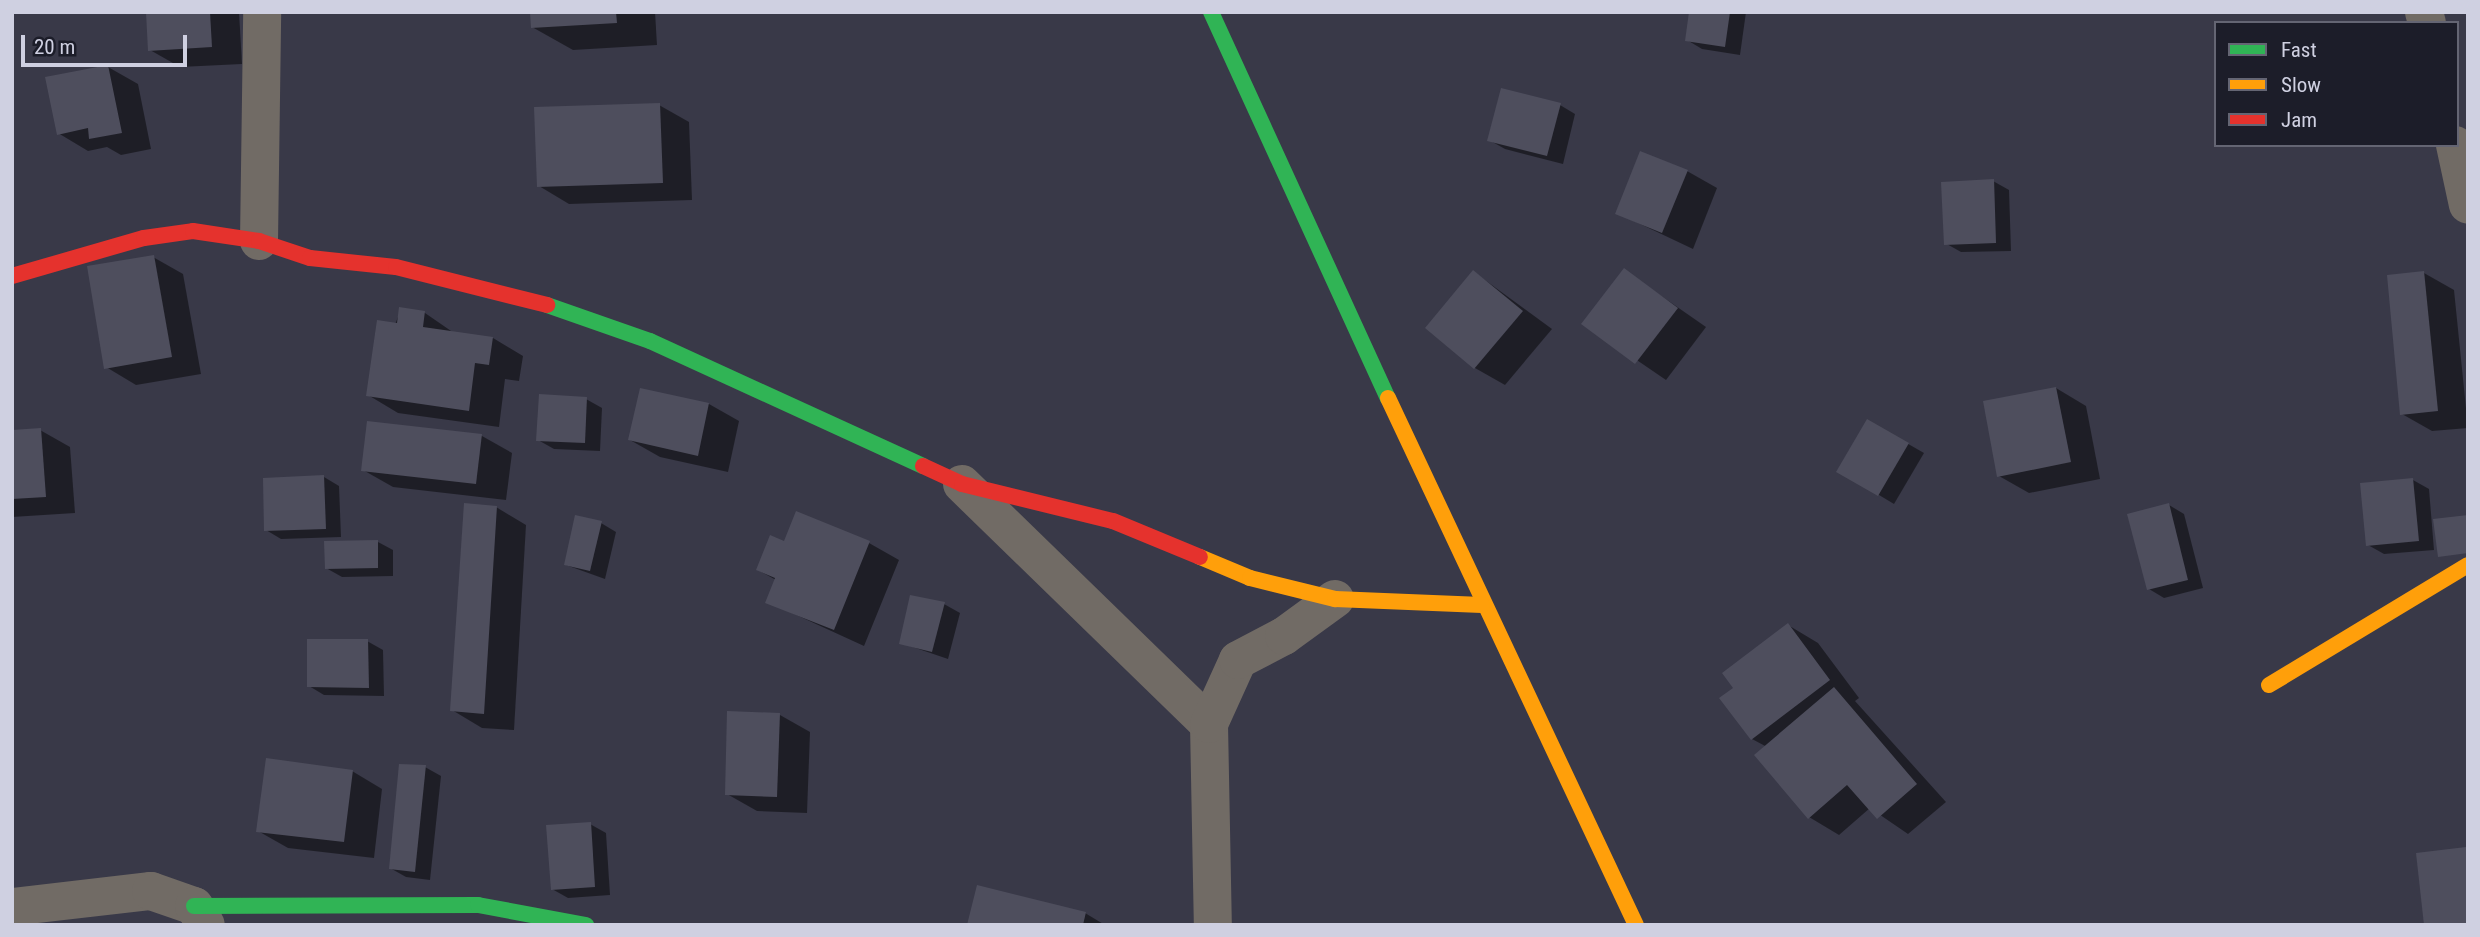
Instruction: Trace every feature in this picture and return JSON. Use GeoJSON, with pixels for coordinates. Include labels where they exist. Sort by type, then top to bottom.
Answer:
{"type":"FeatureCollection","features":[{"type":"Feature","properties":{"kind":"street"},"geometry":{"type":"LineString","coordinates":[[259,241],[262,12]]}},
{"type":"Feature","properties":{"kind":"street"},"geometry":{"type":"LineString","coordinates":[[1212,12],[1482,605],[1636,925]]}},
{"type":"Feature","properties":{"kind":"street"},"geometry":{"type":"LineString","coordinates":[[2455,147],[2468,205]]}},
{"type":"Feature","properties":{"kind":"street"},"geometry":{"type":"LineString","coordinates":[[12,276],[156,236],[193,231],[259,241],[310,258],[396,267],[532,300],[650,341],[962,484],[1113,522],[1250,578],[1335,599],[1482,605]]}},
{"type":"Feature","properties":{"kind":"street"},"geometry":{"type":"LineString","coordinates":[[962,484],[1209,723]]}},
{"type":"Feature","properties":{"kind":"street"},"geometry":{"type":"LineString","coordinates":[[2269,685],[2468,565]]}},
{"type":"Feature","properties":{"kind":"street"},"geometry":{"type":"LineString","coordinates":[[1213,925],[1209,723],[1238,660],[1284,636],[1335,599]]}},
{"type":"Feature","properties":{"kind":"street"},"geometry":{"type":"LineString","coordinates":[[12,907],[151,891],[200,915],[478,905],[586,925]]}},
{"type":"Feature","properties":{"kind":"building"},"geometry":{"type":"Polygon","coordinates":[[[146,12],[210,12],[212,47],[148,51],[146,12]]]}},
{"type":"Feature","properties":{"kind":"building"},"geometry":{"type":"Polygon","coordinates":[[[530,12],[616,12],[617,23],[531,28],[530,12]]]}},
{"type":"Feature","properties":{"kind":"building"},"geometry":{"type":"Polygon","coordinates":[[[1689,12],[1730,12],[1725,47],[1685,41],[1689,12]]]}},
{"type":"Feature","properties":{"kind":"building"},"geometry":{"type":"Polygon","coordinates":[[[108,65],[122,133],[89,139],[88,128],[57,135],[45,77],[108,65]]]}},
{"type":"Feature","properties":{"kind":"building"},"geometry":{"type":"Polygon","coordinates":[[[1501,88],[1561,103],[1547,156],[1487,141],[1501,88]]]}},
{"type":"Feature","properties":{"kind":"building"},"geometry":{"type":"Polygon","coordinates":[[[660,103],[663,183],[537,187],[534,107],[660,103]]]}},
{"type":"Feature","properties":{"kind":"building"},"geometry":{"type":"Polygon","coordinates":[[[1640,151],[1688,170],[1662,233],[1615,214],[1640,151]]]}},
{"type":"Feature","properties":{"kind":"building"},"geometry":{"type":"Polygon","coordinates":[[[1994,179],[1996,243],[1944,245],[1941,182],[1994,179]]]}},
{"type":"Feature","properties":{"kind":"building"},"geometry":{"type":"Polygon","coordinates":[[[154,255],[172,357],[104,369],[87,266],[154,255]]]}},
{"type":"Feature","properties":{"kind":"building"},"geometry":{"type":"Polygon","coordinates":[[[1624,268],[1678,308],[1635,364],[1581,324],[1624,268]]]}},
{"type":"Feature","properties":{"kind":"building"},"geometry":{"type":"Polygon","coordinates":[[[1473,270],[1523,311],[1474,369],[1425,328],[1473,270]]]}},
{"type":"Feature","properties":{"kind":"building"},"geometry":{"type":"Polygon","coordinates":[[[2424,271],[2438,411],[2400,415],[2387,275],[2424,271]]]}},
{"type":"Feature","properties":{"kind":"building"},"geometry":{"type":"Polygon","coordinates":[[[399,307],[425,311],[423,327],[493,337],[489,365],[475,363],[469,411],[366,396],[377,320],[397,323],[399,307]]]}},
{"type":"Feature","properties":{"kind":"building"},"geometry":{"type":"Polygon","coordinates":[[[2056,387],[2071,462],[1997,477],[1983,401],[2056,387]]]}},
{"type":"Feature","properties":{"kind":"building"},"geometry":{"type":"Polygon","coordinates":[[[640,388],[709,403],[698,456],[628,440],[640,388]]]}},
{"type":"Feature","properties":{"kind":"building"},"geometry":{"type":"Polygon","coordinates":[[[539,394],[587,397],[585,443],[536,441],[539,394]]]}},
{"type":"Feature","properties":{"kind":"building"},"geometry":{"type":"Polygon","coordinates":[[[1867,419],[1909,443],[1878,496],[1836,472],[1867,419]]]}},
{"type":"Feature","properties":{"kind":"building"},"geometry":{"type":"Polygon","coordinates":[[[367,421],[482,434],[476,484],[361,471],[367,421]]]}},
{"type":"Feature","properties":{"kind":"building"},"geometry":{"type":"Polygon","coordinates":[[[41,428],[46,497],[12,499],[12,430],[41,428]]]}},
{"type":"Feature","properties":{"kind":"building"},"geometry":{"type":"Polygon","coordinates":[[[324,475],[326,529],[264,531],[263,478],[324,475]]]}},
{"type":"Feature","properties":{"kind":"building"},"geometry":{"type":"Polygon","coordinates":[[[2413,478],[2419,541],[2366,546],[2360,483],[2413,478]]]}},
{"type":"Feature","properties":{"kind":"building"},"geometry":{"type":"Polygon","coordinates":[[[464,503],[497,506],[484,714],[450,711],[464,503]]]}},
{"type":"Feature","properties":{"kind":"building"},"geometry":{"type":"Polygon","coordinates":[[[2169,503],[2188,580],[2147,590],[2127,514],[2169,503]]]}},
{"type":"Feature","properties":{"kind":"building"},"geometry":{"type":"Polygon","coordinates":[[[796,511],[870,541],[834,630],[765,603],[775,578],[756,570],[770,535],[784,541],[796,511]]]}},
{"type":"Feature","properties":{"kind":"building"},"geometry":{"type":"Polygon","coordinates":[[[575,515],[602,521],[590,571],[564,565],[575,515]]]}},
{"type":"Feature","properties":{"kind":"building"},"geometry":{"type":"Polygon","coordinates":[[[2468,515],[2468,553],[2438,557],[2433,519],[2468,515]]]}},
{"type":"Feature","properties":{"kind":"building"},"geometry":{"type":"Polygon","coordinates":[[[378,540],[378,568],[325,569],[324,541],[378,540]]]}},
{"type":"Feature","properties":{"kind":"building"},"geometry":{"type":"Polygon","coordinates":[[[910,595],[945,602],[932,652],[899,644],[910,595]]]}},
{"type":"Feature","properties":{"kind":"building"},"geometry":{"type":"Polygon","coordinates":[[[1788,623],[1830,680],[1751,740],[1719,698],[1733,688],[1722,673],[1788,623]]]}},
{"type":"Feature","properties":{"kind":"building"},"geometry":{"type":"Polygon","coordinates":[[[307,639],[368,639],[369,688],[307,687],[307,639]]]}},
{"type":"Feature","properties":{"kind":"building"},"geometry":{"type":"Polygon","coordinates":[[[1834,687],[1917,784],[1877,819],[1847,785],[1808,819],[1754,755],[1834,687]]]}},
{"type":"Feature","properties":{"kind":"building"},"geometry":{"type":"Polygon","coordinates":[[[727,711],[780,713],[777,797],[725,795],[727,711]]]}},
{"type":"Feature","properties":{"kind":"building"},"geometry":{"type":"Polygon","coordinates":[[[266,758],[353,770],[344,842],[256,832],[266,758]]]}},
{"type":"Feature","properties":{"kind":"building"},"geometry":{"type":"Polygon","coordinates":[[[399,764],[426,765],[415,872],[389,869],[399,764]]]}},
{"type":"Feature","properties":{"kind":"building"},"geometry":{"type":"Polygon","coordinates":[[[591,822],[595,887],[551,890],[546,825],[591,822]]]}},
{"type":"Feature","properties":{"kind":"building"},"geometry":{"type":"Polygon","coordinates":[[[2466,847],[2468,925],[2424,925],[2416,853],[2466,847]]]}},
{"type":"Feature","properties":{"kind":"building"},"geometry":{"type":"Polygon","coordinates":[[[977,885],[1086,912],[1083,925],[967,925],[977,885]]]}},
{"type":"Feature","properties":{"kind":"traffic: fast"},"geometry":{"type":"LineString","coordinates":[[1211,12],[1388,398]]}},
{"type":"Feature","properties":{"kind":"traffic: fast"},"geometry":{"type":"LineString","coordinates":[[547,305],[650,341],[923,466]]}},
{"type":"Feature","properties":{"kind":"traffic: fast"},"geometry":{"type":"LineString","coordinates":[[194,906],[478,905],[586,925]]}},
{"type":"Feature","properties":{"kind":"traffic: slow"},"geometry":{"type":"LineString","coordinates":[[1388,398],[1636,925]]}},
{"type":"Feature","properties":{"kind":"traffic: slow"},"geometry":{"type":"LineString","coordinates":[[1200,557],[1250,578],[1335,599],[1482,605]]}},
{"type":"Feature","properties":{"kind":"traffic: slow"},"geometry":{"type":"LineString","coordinates":[[2269,685],[2468,565]]}},
{"type":"Feature","properties":{"kind":"traffic: jam"},"geometry":{"type":"LineString","coordinates":[[12,276],[144,238],[193,231],[259,241],[310,258],[396,267],[547,305]]}},
{"type":"Feature","properties":{"kind":"traffic: jam"},"geometry":{"type":"LineString","coordinates":[[923,466],[962,484],[1113,521],[1200,557]]}}]}
